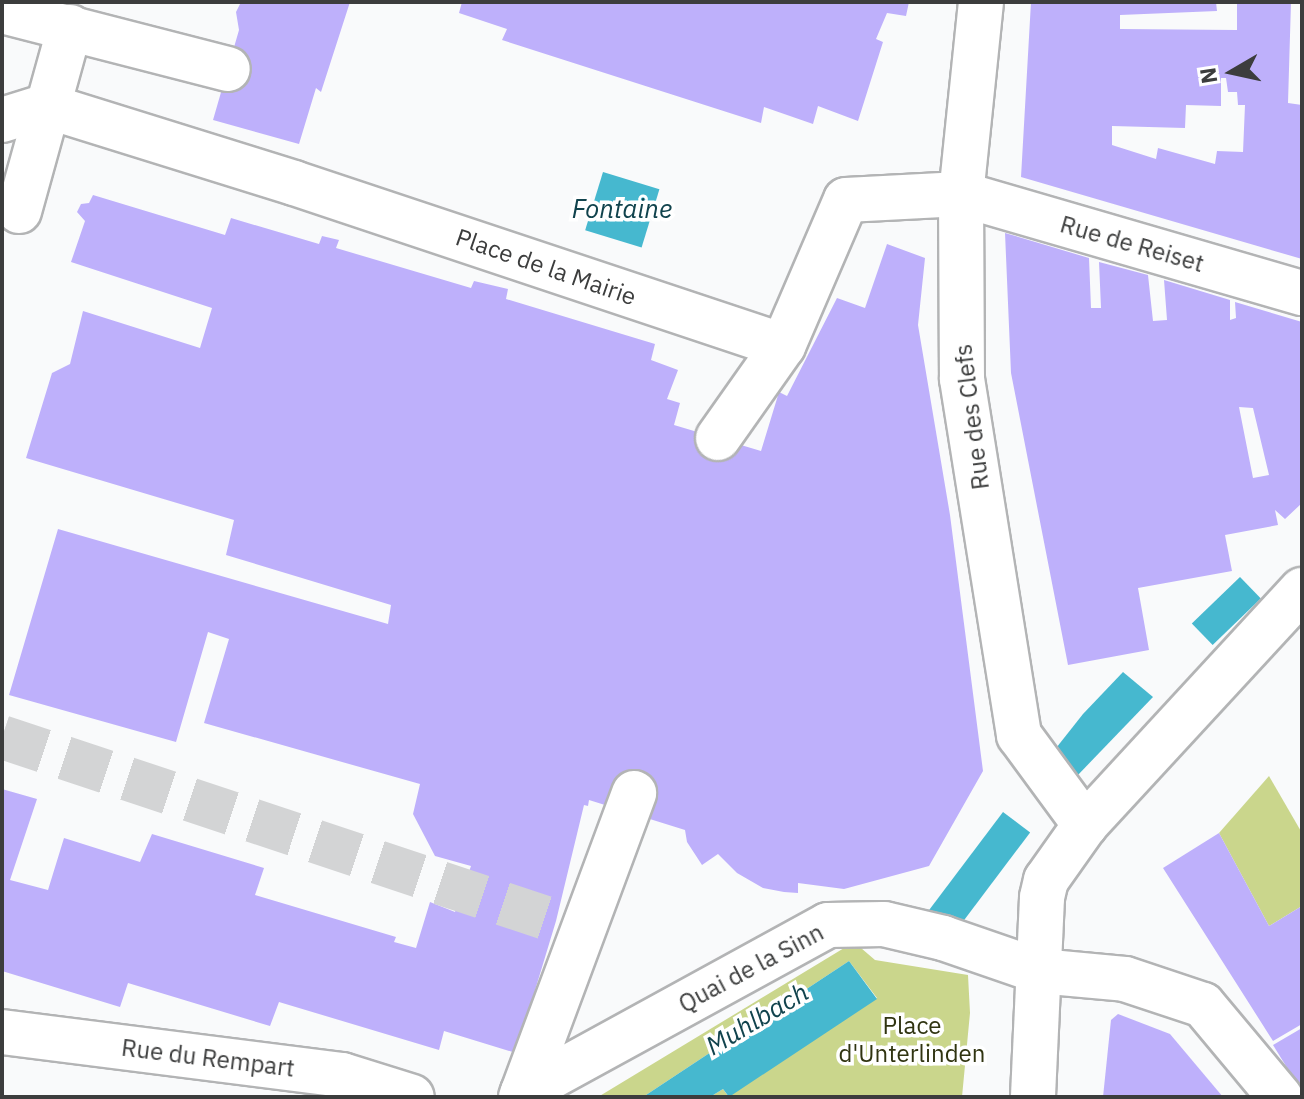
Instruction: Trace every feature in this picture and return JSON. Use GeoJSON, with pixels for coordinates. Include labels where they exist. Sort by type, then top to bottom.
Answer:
{"type":"FeatureCollection","features":[{"type":"Feature","properties":{"kind":"street","name":"Rue des Clefs"},"geometry":{"type":"LineString","coordinates":[[981,2],[961,194],[962,379],[1019,735],[1085,825]]}},
{"type":"Feature","properties":{"kind":"street"},"geometry":{"type":"LineString","coordinates":[[2,11],[228,69]]}},
{"type":"Feature","properties":{"kind":"street"},"geometry":{"type":"LineString","coordinates":[[19,211],[70,27]]}},
{"type":"Feature","properties":{"kind":"street"},"geometry":{"type":"LineString","coordinates":[[2,120],[47,106]]}},
{"type":"Feature","properties":{"kind":"street","name":"Place de la Mairie"},"geometry":{"type":"LineString","coordinates":[[47,106],[294,183],[783,346]]}},
{"type":"Feature","properties":{"kind":"street","name":"Rue de Reiset"},"geometry":{"type":"LineString","coordinates":[[961,194],[1302,293]]}},
{"type":"Feature","properties":{"kind":"street"},"geometry":{"type":"LineString","coordinates":[[718,438],[783,346],[846,200],[961,194]]}},
{"type":"Feature","properties":{"kind":"street"},"geometry":{"type":"LineString","coordinates":[[1033,1097],[1042,898],[1046,880],[1085,825],[1302,590]]}},
{"type":"Feature","properties":{"kind":"street","name":"Quai de la Sinn"},"geometry":{"type":"LineString","coordinates":[[522,1094],[634,793]]}},
{"type":"Feature","properties":{"kind":"street","name":"Quai de la Sinn"},"geometry":{"type":"LineString","coordinates":[[522,1094],[828,925],[884,924],[943,938],[1039,971],[1125,979],[1203,1005],[1280,1097]]}},
{"type":"Feature","properties":{"kind":"street","name":"Rue du Rempart"},"geometry":{"type":"LineString","coordinates":[[2,1032],[342,1075],[412,1097]]}},
{"type":"Feature","properties":{"kind":"green space"},"geometry":{"type":"Polygon","coordinates":[[[1269,776],[1302,833],[1302,906],[1269,926],[1219,833],[1269,776]]]}},
{"type":"Feature","properties":{"kind":"green space","name":"Place d'Unterlinden"},"geometry":{"type":"Polygon","coordinates":[[[854,942],[875,960],[968,975],[970,1013],[962,1097],[710,1097],[723,1089],[728,1096],[877,998],[849,961],[643,1097],[598,1097],[854,942]]]}},
{"type":"Feature","properties":{"kind":"water","name":"Fontaine"},"geometry":{"type":"Polygon","coordinates":[[[603,172],[659,189],[642,248],[585,230],[603,172]]]}},
{"type":"Feature","properties":{"kind":"water"},"geometry":{"type":"Polygon","coordinates":[[[1240,577],[1261,599],[1213,645],[1192,624],[1240,577]]]}},
{"type":"Feature","properties":{"kind":"water"},"geometry":{"type":"Polygon","coordinates":[[[1123,672],[1153,697],[1076,777],[1049,757],[1083,714],[1123,672]]]}},
{"type":"Feature","properties":{"kind":"water"},"geometry":{"type":"Polygon","coordinates":[[[1003,812],[1030,832],[950,939],[922,919],[1003,812]]]}},
{"type":"Feature","properties":{"kind":"water"},"geometry":{"type":"Polygon","coordinates":[[[849,961],[877,999],[729,1097],[723,1089],[710,1097],[643,1097],[849,961]]]}},
{"type":"Feature","properties":{"kind":"building"},"geometry":{"type":"Polygon","coordinates":[[[241,2],[350,2],[321,92],[316,88],[299,144],[213,120],[239,30],[236,12],[241,2]]]}},
{"type":"Feature","properties":{"kind":"building"},"geometry":{"type":"Polygon","coordinates":[[[462,2],[909,2],[906,16],[887,13],[876,39],[883,42],[858,121],[818,106],[813,124],[764,107],[761,123],[502,40],[507,29],[459,13],[462,2]]]}},
{"type":"Feature","properties":{"kind":"building"},"geometry":{"type":"Polygon","coordinates":[[[1031,2],[1216,2],[1217,11],[1120,15],[1120,29],[1237,30],[1237,2],[1291,2],[1288,103],[1302,105],[1302,259],[1021,177],[1031,2]],[[1221,78],[1221,106],[1186,105],[1185,128],[1112,126],[1112,145],[1156,159],[1158,148],[1215,164],[1217,151],[1243,152],[1245,105],[1238,105],[1237,92],[1228,92],[1226,78],[1221,78]]]}},
{"type":"Feature","properties":{"kind":"building"},"geometry":{"type":"Polygon","coordinates":[[[93,195],[225,235],[231,218],[319,244],[322,236],[339,240],[336,248],[471,288],[474,281],[508,289],[506,299],[655,344],[651,360],[678,370],[667,399],[680,403],[674,425],[761,451],[779,392],[787,396],[837,298],[865,308],[887,244],[925,258],[918,325],[950,515],[983,771],[929,866],[844,889],[798,883],[798,893],[763,888],[737,873],[718,854],[702,865],[687,842],[685,830],[589,800],[588,806],[584,805],[556,921],[516,1053],[444,1031],[439,1050],[279,1002],[270,1026],[128,983],[120,1007],[2,971],[2,789],[37,799],[10,880],[48,890],[64,838],[140,862],[152,834],[264,868],[255,895],[396,937],[394,942],[416,948],[430,902],[455,912],[471,866],[435,856],[413,814],[420,784],[204,723],[229,639],[208,632],[176,742],[9,695],[58,529],[388,624],[391,605],[226,555],[234,520],[26,458],[52,373],[70,364],[83,311],[200,348],[212,308],[71,262],[85,221],[77,212],[81,204],[89,203],[93,195]]]}},
{"type":"Feature","properties":{"kind":"building"},"geometry":{"type":"Polygon","coordinates":[[[1005,233],[1089,258],[1091,308],[1101,308],[1099,262],[1148,275],[1153,321],[1167,320],[1164,280],[1230,300],[1230,320],[1236,318],[1235,302],[1302,322],[1302,503],[1285,519],[1275,510],[1278,525],[1225,535],[1232,571],[1138,588],[1149,650],[1068,665],[1011,373],[1005,233]],[[1239,407],[1253,478],[1269,475],[1253,408],[1239,407]]]}},
{"type":"Feature","properties":{"kind":"building"},"geometry":{"type":"Polygon","coordinates":[[[1219,833],[1269,926],[1302,906],[1302,1024],[1273,1041],[1163,868],[1219,833]]]}},
{"type":"Feature","properties":{"kind":"building"},"geometry":{"type":"Polygon","coordinates":[[[1118,1014],[1170,1034],[1223,1097],[1103,1097],[1111,1020],[1118,1014]]]}},
{"type":"Feature","properties":{"kind":"building"},"geometry":{"type":"Polygon","coordinates":[[[1302,1028],[1302,1092],[1273,1045],[1302,1028]]]}},
{"type":"Feature","properties":{"kind":"tunnel"},"geometry":{"type":"LineString","coordinates":[[2,737],[585,931]]}},
{"type":"Feature","properties":{"kind":"water label","name":"Muhlbach"},"geometry":{"type":"Point","coordinates":[757,1019]}}]}
